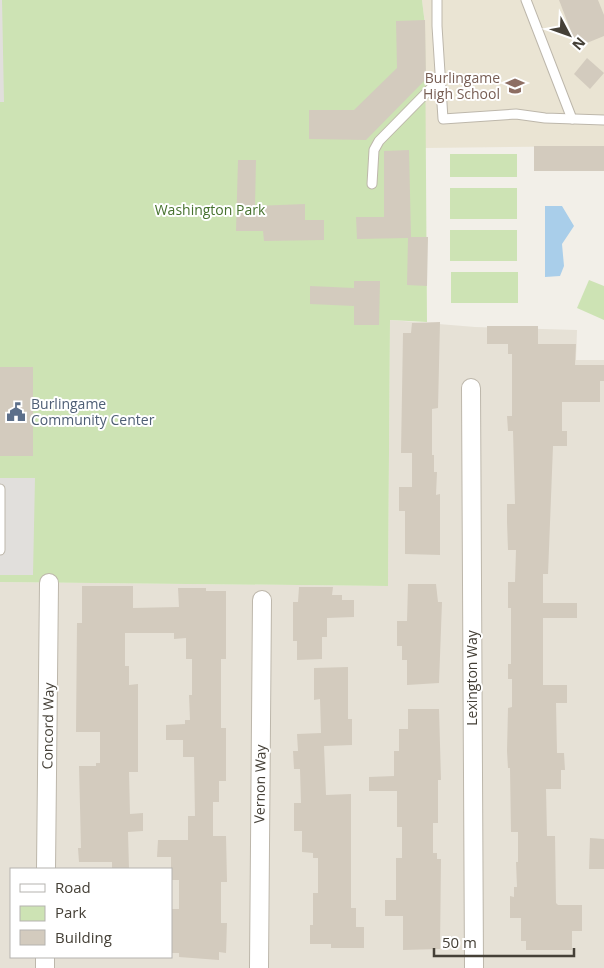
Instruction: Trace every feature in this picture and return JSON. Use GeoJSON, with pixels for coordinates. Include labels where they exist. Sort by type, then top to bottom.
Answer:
{"type":"FeatureCollection","features":[{"type":"Feature","properties":{"kind":"street","name":"Lexington Way"},"geometry":{"type":"LineString","coordinates":[[471,388],[474,968]]}},
{"type":"Feature","properties":{"kind":"street","name":"Concord Way"},"geometry":{"type":"LineString","coordinates":[[46,868],[49,583]]}},
{"type":"Feature","properties":{"kind":"street","name":"Vernon Way"},"geometry":{"type":"LineString","coordinates":[[259,968],[262,600]]}},
{"type":"Feature","properties":{"kind":"lane"},"geometry":{"type":"LineString","coordinates":[[437,0],[443,119],[516,114],[545,118],[604,120]]}},
{"type":"Feature","properties":{"kind":"lane"},"geometry":{"type":"LineString","coordinates":[[526,0],[572,119]]}},
{"type":"Feature","properties":{"kind":"lane"},"geometry":{"type":"LineString","coordinates":[[372,184],[374,150],[379,141],[440,79]]}},
{"type":"Feature","properties":{"kind":"lane"},"geometry":{"type":"LineString","coordinates":[[0,489],[0,550]]}},
{"type":"Feature","properties":{"kind":"shaded area"},"geometry":{"type":"Polygon","coordinates":[[[0,0],[2,0],[4,102],[0,102],[0,0]]]}},
{"type":"Feature","properties":{"kind":"shaded area","name":"Burlingame High School"},"geometry":{"type":"Polygon","coordinates":[[[422,0],[604,0],[604,146],[425,148],[425,25],[422,0]]]}},
{"type":"Feature","properties":{"kind":"shaded area"},"geometry":{"type":"Polygon","coordinates":[[[390,320],[475,327],[577,330],[576,360],[604,360],[604,968],[0,968],[0,582],[388,586],[390,320]]]}},
{"type":"Feature","properties":{"kind":"shaded area"},"geometry":{"type":"Polygon","coordinates":[[[0,478],[35,478],[33,575],[0,575],[0,478]]]}},
{"type":"Feature","properties":{"kind":"green space","name":"Washington Park"},"geometry":{"type":"Polygon","coordinates":[[[0,0],[422,0],[425,25],[427,322],[390,320],[388,586],[0,582],[0,0]]]}},
{"type":"Feature","properties":{"kind":"green space"},"geometry":{"type":"Polygon","coordinates":[[[450,154],[517,154],[517,177],[450,177],[450,154]]]}},
{"type":"Feature","properties":{"kind":"green space"},"geometry":{"type":"Polygon","coordinates":[[[450,188],[517,188],[517,219],[450,219],[450,188]]]}},
{"type":"Feature","properties":{"kind":"green space"},"geometry":{"type":"Polygon","coordinates":[[[450,230],[517,230],[517,261],[450,261],[450,230]]]}},
{"type":"Feature","properties":{"kind":"green space"},"geometry":{"type":"Polygon","coordinates":[[[451,272],[518,272],[518,303],[451,303],[451,272]]]}},
{"type":"Feature","properties":{"kind":"green space"},"geometry":{"type":"Polygon","coordinates":[[[589,280],[604,286],[604,320],[577,308],[589,280]]]}},
{"type":"Feature","properties":{"kind":"water"},"geometry":{"type":"Polygon","coordinates":[[[545,206],[562,206],[574,226],[562,244],[564,266],[560,276],[545,277],[545,206]]]}},
{"type":"Feature","properties":{"kind":"building"},"geometry":{"type":"Polygon","coordinates":[[[559,0],[598,0],[604,15],[604,36],[577,47],[559,0]]]}},
{"type":"Feature","properties":{"kind":"building"},"geometry":{"type":"Polygon","coordinates":[[[425,20],[426,79],[366,140],[309,139],[309,110],[354,110],[397,68],[396,21],[425,20]]]}},
{"type":"Feature","properties":{"kind":"building"},"geometry":{"type":"Polygon","coordinates":[[[587,58],[604,73],[590,89],[574,74],[587,58]]]}},
{"type":"Feature","properties":{"kind":"building"},"geometry":{"type":"Polygon","coordinates":[[[534,146],[604,146],[604,171],[534,171],[534,146]]]}},
{"type":"Feature","properties":{"kind":"building"},"geometry":{"type":"Polygon","coordinates":[[[409,150],[411,237],[428,237],[427,286],[407,285],[408,238],[357,239],[356,217],[384,217],[384,151],[409,150]]]}},
{"type":"Feature","properties":{"kind":"building"},"geometry":{"type":"Polygon","coordinates":[[[238,160],[256,160],[255,206],[305,204],[305,220],[324,220],[324,240],[264,241],[263,231],[236,231],[238,160]]]}},
{"type":"Feature","properties":{"kind":"building"},"geometry":{"type":"Polygon","coordinates":[[[354,281],[380,281],[379,325],[354,325],[354,306],[310,304],[310,286],[354,288],[354,281]]]}},
{"type":"Feature","properties":{"kind":"building"},"geometry":{"type":"Polygon","coordinates":[[[440,322],[438,408],[432,409],[432,455],[434,455],[434,472],[437,472],[436,495],[440,494],[440,555],[405,554],[405,511],[399,511],[399,487],[412,487],[412,453],[401,453],[403,333],[411,333],[412,323],[440,322]]]}},
{"type":"Feature","properties":{"kind":"building"},"geometry":{"type":"Polygon","coordinates":[[[487,326],[538,326],[538,344],[576,344],[575,365],[604,365],[604,381],[600,381],[600,402],[562,402],[562,431],[567,431],[567,446],[553,446],[548,574],[543,574],[543,603],[577,603],[577,618],[543,618],[543,685],[567,685],[567,703],[556,703],[557,753],[564,753],[565,770],[561,770],[561,789],[546,789],[547,836],[555,836],[556,903],[558,905],[582,905],[582,931],[572,931],[572,950],[526,950],[526,941],[521,941],[521,918],[510,918],[510,896],[514,897],[514,887],[517,887],[516,862],[518,862],[518,832],[511,832],[510,768],[508,768],[507,751],[508,708],[512,707],[512,679],[508,679],[508,664],[511,664],[511,608],[508,608],[508,582],[515,582],[516,550],[508,550],[507,522],[507,504],[515,504],[513,431],[508,431],[507,416],[512,416],[512,354],[508,354],[508,344],[487,344],[487,326]]]}},
{"type":"Feature","properties":{"kind":"building","name":"Burlingame Community Center"},"geometry":{"type":"Polygon","coordinates":[[[0,367],[33,367],[33,456],[0,456],[0,367]]]}},
{"type":"Feature","properties":{"kind":"building"},"geometry":{"type":"Polygon","coordinates":[[[408,584],[436,584],[438,602],[442,602],[439,683],[407,685],[407,660],[402,660],[402,646],[397,646],[397,621],[407,621],[408,584]]]}},
{"type":"Feature","properties":{"kind":"building"},"geometry":{"type":"Polygon","coordinates":[[[82,586],[133,586],[133,608],[179,607],[178,588],[206,588],[206,591],[226,591],[226,659],[221,659],[221,728],[226,728],[226,781],[219,781],[219,802],[213,802],[213,836],[226,836],[227,882],[221,882],[221,923],[227,923],[226,953],[219,952],[219,960],[179,957],[179,953],[172,953],[172,909],[179,909],[179,880],[172,880],[171,857],[157,857],[158,840],[188,840],[188,816],[195,816],[194,757],[183,757],[183,740],[166,740],[166,725],[185,724],[185,720],[190,720],[189,695],[192,695],[192,659],[186,659],[186,638],[174,639],[174,633],[125,633],[125,666],[129,666],[129,685],[138,684],[138,772],[129,772],[130,814],[143,813],[143,831],[128,832],[129,868],[112,868],[112,862],[79,862],[78,848],[81,848],[79,766],[96,766],[96,763],[100,763],[100,732],[76,732],[77,623],[82,623],[82,586]]]}},
{"type":"Feature","properties":{"kind":"building"},"geometry":{"type":"Polygon","coordinates":[[[299,587],[333,587],[332,595],[342,595],[342,600],[354,600],[354,617],[327,618],[327,637],[322,637],[322,659],[297,660],[297,641],[293,641],[293,602],[298,602],[299,587]]]}},
{"type":"Feature","properties":{"kind":"building"},"geometry":{"type":"Polygon","coordinates":[[[348,667],[348,719],[352,719],[352,745],[324,746],[326,795],[351,794],[351,908],[356,908],[356,927],[364,927],[364,948],[331,948],[331,944],[310,944],[310,925],[313,925],[313,893],[318,893],[318,858],[313,858],[313,853],[302,852],[302,831],[294,831],[294,803],[301,803],[300,769],[294,769],[293,751],[298,751],[297,734],[321,733],[320,699],[314,700],[314,668],[348,667]]]}},
{"type":"Feature","properties":{"kind":"building"},"geometry":{"type":"Polygon","coordinates":[[[408,709],[439,709],[441,780],[438,780],[438,823],[433,823],[433,853],[437,853],[437,859],[441,859],[440,949],[403,950],[403,916],[385,916],[385,900],[396,900],[396,858],[402,858],[402,827],[397,827],[397,791],[369,791],[369,777],[394,776],[394,751],[399,751],[399,729],[408,729],[408,709]]]}},
{"type":"Feature","properties":{"kind":"building"},"geometry":{"type":"Polygon","coordinates":[[[590,838],[604,839],[604,869],[589,869],[590,838]]]}},
{"type":"Feature","properties":{"kind":"place","name":"Burlingame High School"},"geometry":{"type":"Point","coordinates":[515,86]}},
{"type":"Feature","properties":{"kind":"place","name":"Burlingame Community Center"},"geometry":{"type":"Point","coordinates":[16,412]}}]}
